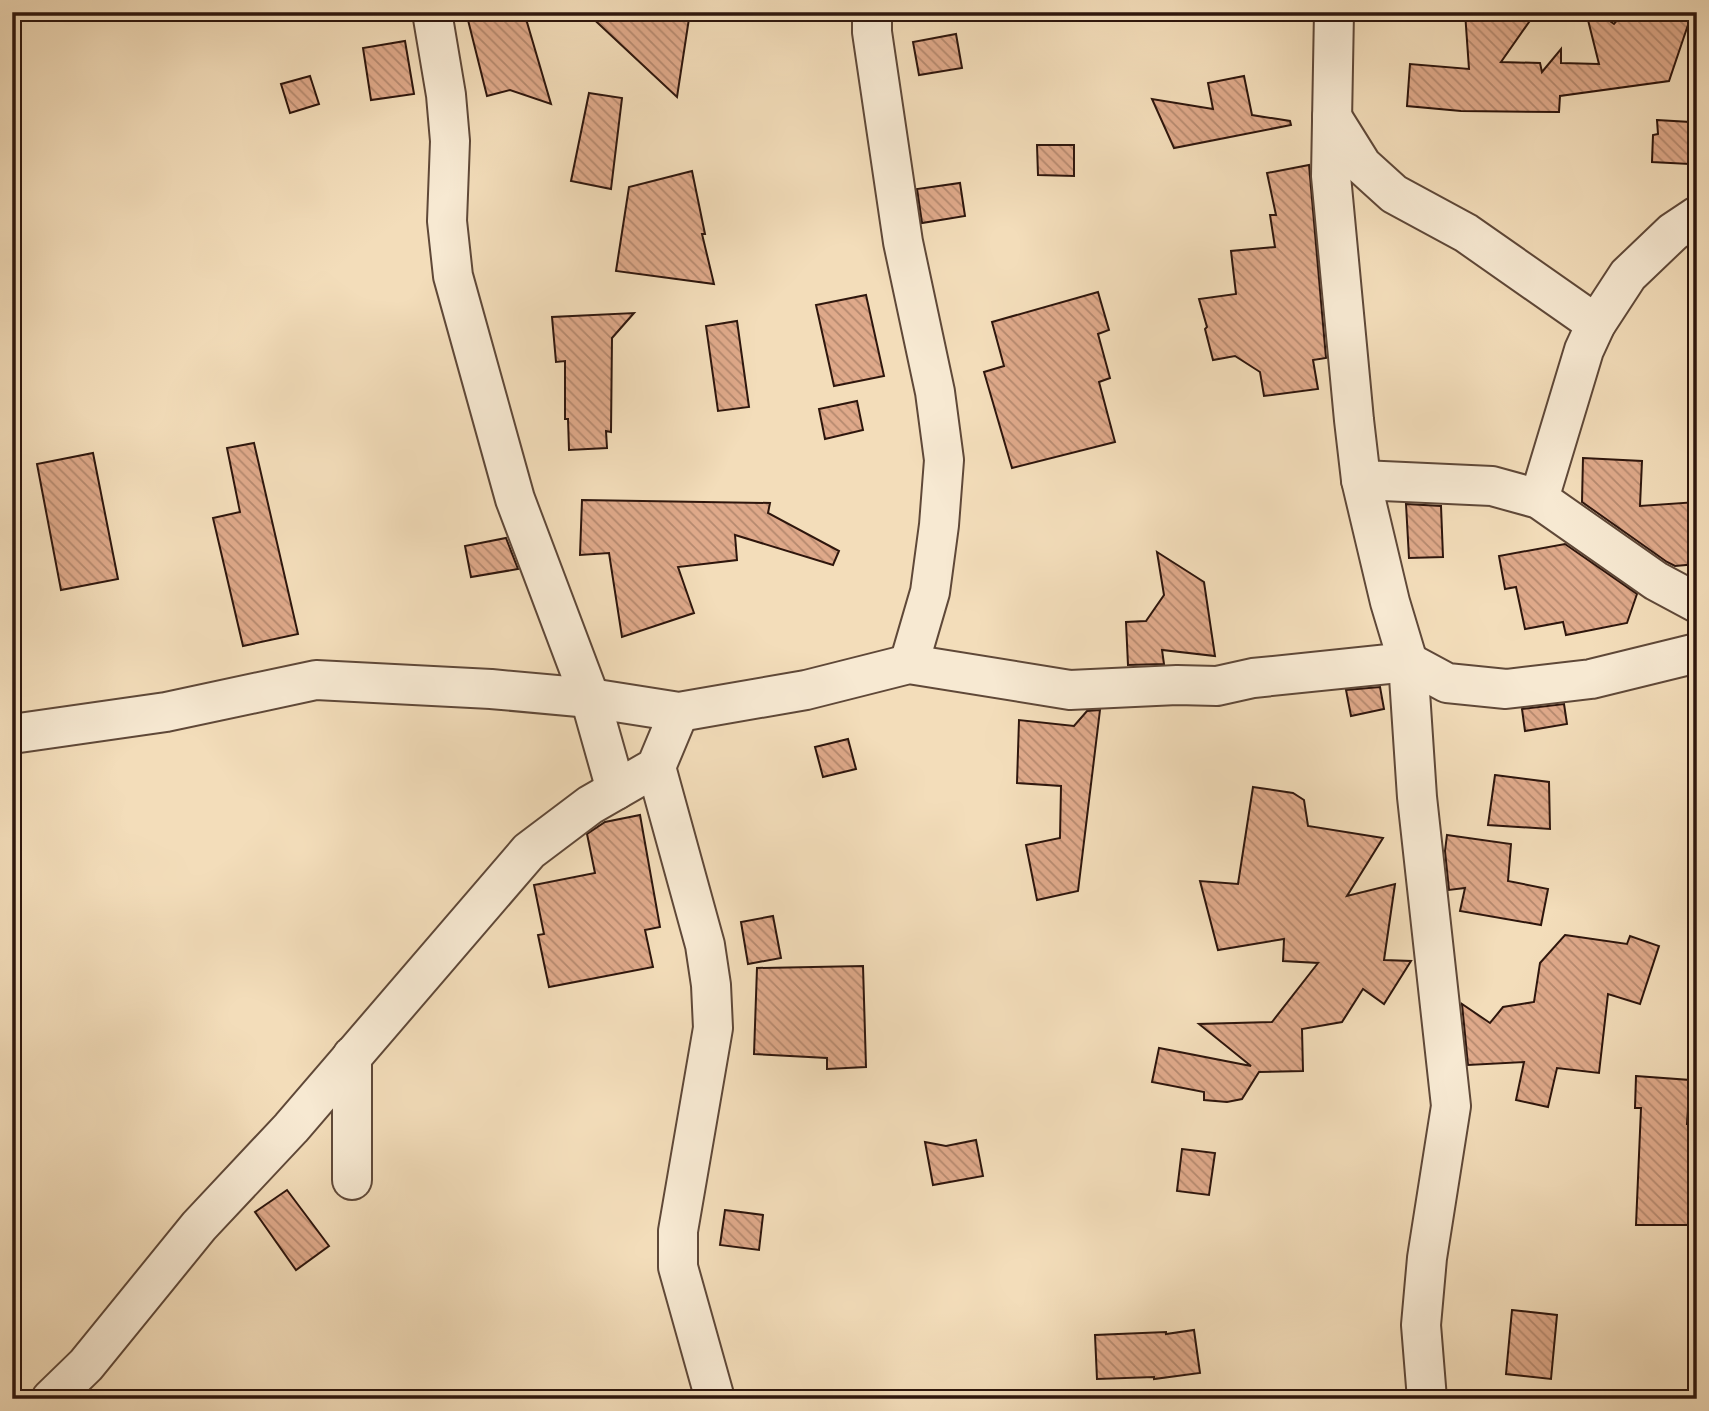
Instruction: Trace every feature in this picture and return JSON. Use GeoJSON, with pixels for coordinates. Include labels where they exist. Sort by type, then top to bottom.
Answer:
{"type":"FeatureCollection","features":[{"type":"Feature","properties":{"kind":"street"},"geometry":{"type":"LineString","coordinates":[[432,12],[446,95],[450,141],[447,221],[453,276],[515,499],[590,698],[616,790]]}},
{"type":"Feature","properties":{"kind":"street"},"geometry":{"type":"LineString","coordinates":[[872,12],[872,32],[904,243],[935,392],[944,460],[930,592],[909,664]]}},
{"type":"Feature","properties":{"kind":"street"},"geometry":{"type":"LineString","coordinates":[[1334,12],[1331,176],[1361,480],[1390,602],[1408,662],[1417,797],[1451,1106],[1427,1258],[1421,1325],[1427,1399]]}},
{"type":"Feature","properties":{"kind":"street"},"geometry":{"type":"LineString","coordinates":[[1332,117],[1362,165],[1394,194],[1466,233],[1596,324]]}},
{"type":"Feature","properties":{"kind":"street"},"geometry":{"type":"LineString","coordinates":[[1539,499],[1584,350],[1596,324],[1628,275],[1673,232],[1697,216]]}},
{"type":"Feature","properties":{"kind":"street"},"geometry":{"type":"LineString","coordinates":[[1361,480],[1492,486],[1539,499],[1656,581],[1697,603]]}},
{"type":"Feature","properties":{"kind":"street"},"geometry":{"type":"LineString","coordinates":[[12,734],[166,712],[316,680],[491,689],[590,698],[680,712],[806,690],[909,664],[1070,690],[1217,686],[1253,678],[1408,662],[1447,683],[1506,689],[1591,679],[1697,653]]}},
{"type":"Feature","properties":{"kind":"street"},"geometry":{"type":"LineString","coordinates":[[51,1399],[86,1365],[199,1226],[291,1128],[529,851],[590,805],[656,767],[680,712]]}},
{"type":"Feature","properties":{"kind":"street"},"geometry":{"type":"LineString","coordinates":[[656,767],[705,945],[711,985],[713,1028],[678,1231],[678,1267],[715,1399]]}},
{"type":"Feature","properties":{"kind":"street"},"geometry":{"type":"LineString","coordinates":[[352,1056],[352,1180]]}},
{"type":"Feature","properties":{"kind":"building"},"geometry":{"type":"Polygon","coordinates":[[[466,12],[524,12],[551,104],[510,90],[487,96],[466,12]]]}},
{"type":"Feature","properties":{"kind":"building"},"geometry":{"type":"Polygon","coordinates":[[[586,12],[690,12],[677,97],[586,12]]]}},
{"type":"Feature","properties":{"kind":"building"},"geometry":{"type":"Polygon","coordinates":[[[1465,12],[1536,12],[1501,62],[1540,63],[1542,72],[1561,49],[1561,63],[1599,64],[1586,12],[1597,12],[1614,24],[1624,12],[1667,12],[1690,19],[1669,81],[1560,96],[1559,112],[1461,111],[1407,106],[1410,64],[1469,69],[1465,12]]]}},
{"type":"Feature","properties":{"kind":"building"},"geometry":{"type":"Polygon","coordinates":[[[956,34],[962,68],[919,75],[913,42],[956,34]]]}},
{"type":"Feature","properties":{"kind":"building"},"geometry":{"type":"Polygon","coordinates":[[[405,41],[414,94],[371,100],[363,48],[405,41]]]}},
{"type":"Feature","properties":{"kind":"building"},"geometry":{"type":"Polygon","coordinates":[[[310,76],[319,104],[290,113],[281,84],[310,76]]]}},
{"type":"Feature","properties":{"kind":"building"},"geometry":{"type":"Polygon","coordinates":[[[1244,76],[1252,115],[1290,121],[1291,125],[1174,148],[1152,99],[1213,109],[1208,83],[1244,76]]]}},
{"type":"Feature","properties":{"kind":"building"},"geometry":{"type":"Polygon","coordinates":[[[589,93],[622,98],[611,189],[571,181],[589,93]]]}},
{"type":"Feature","properties":{"kind":"building"},"geometry":{"type":"Polygon","coordinates":[[[1657,120],[1690,122],[1689,164],[1652,162],[1653,135],[1658,134],[1657,120]]]}},
{"type":"Feature","properties":{"kind":"building"},"geometry":{"type":"Polygon","coordinates":[[[1037,145],[1074,145],[1074,176],[1038,175],[1037,145]]]}},
{"type":"Feature","properties":{"kind":"building"},"geometry":{"type":"Polygon","coordinates":[[[1309,165],[1326,358],[1313,360],[1318,389],[1264,396],[1260,372],[1235,356],[1213,360],[1199,299],[1236,294],[1231,251],[1275,247],[1270,215],[1276,215],[1267,173],[1309,165]]]}},
{"type":"Feature","properties":{"kind":"building"},"geometry":{"type":"Polygon","coordinates":[[[692,171],[705,234],[702,234],[714,284],[616,271],[629,187],[692,171]]]}},
{"type":"Feature","properties":{"kind":"building"},"geometry":{"type":"Polygon","coordinates":[[[960,183],[965,216],[922,223],[917,189],[960,183]]]}},
{"type":"Feature","properties":{"kind":"building"},"geometry":{"type":"Polygon","coordinates":[[[1098,292],[1109,330],[1098,334],[1110,378],[1099,382],[1115,442],[1012,468],[984,372],[1004,366],[992,322],[1098,292]]]}},
{"type":"Feature","properties":{"kind":"building"},"geometry":{"type":"Polygon","coordinates":[[[866,295],[884,376],[834,386],[816,305],[866,295]]]}},
{"type":"Feature","properties":{"kind":"building"},"geometry":{"type":"Polygon","coordinates":[[[634,313],[612,338],[611,432],[606,431],[607,448],[569,450],[568,419],[565,419],[565,361],[556,362],[552,317],[634,313]]]}},
{"type":"Feature","properties":{"kind":"building"},"geometry":{"type":"Polygon","coordinates":[[[737,321],[749,407],[718,411],[706,326],[737,321]]]}},
{"type":"Feature","properties":{"kind":"building"},"geometry":{"type":"Polygon","coordinates":[[[857,401],[863,430],[825,439],[819,409],[857,401]]]}},
{"type":"Feature","properties":{"kind":"building"},"geometry":{"type":"Polygon","coordinates":[[[254,443],[298,634],[243,646],[213,518],[240,512],[227,448],[254,443]]]}},
{"type":"Feature","properties":{"kind":"building"},"geometry":{"type":"Polygon","coordinates":[[[93,453],[118,579],[61,590],[37,464],[93,453]]]}},
{"type":"Feature","properties":{"kind":"building"},"geometry":{"type":"Polygon","coordinates":[[[1583,458],[1642,461],[1640,506],[1697,502],[1697,564],[1675,566],[1667,562],[1582,502],[1583,458]]]}},
{"type":"Feature","properties":{"kind":"building"},"geometry":{"type":"Polygon","coordinates":[[[582,500],[770,503],[768,513],[839,551],[833,565],[735,535],[737,560],[678,567],[694,613],[622,637],[609,553],[580,555],[582,500]]]}},
{"type":"Feature","properties":{"kind":"building"},"geometry":{"type":"Polygon","coordinates":[[[1406,504],[1441,506],[1443,557],[1409,558],[1406,504]]]}},
{"type":"Feature","properties":{"kind":"building"},"geometry":{"type":"Polygon","coordinates":[[[506,538],[518,569],[471,577],[465,546],[506,538]]]}},
{"type":"Feature","properties":{"kind":"building"},"geometry":{"type":"Polygon","coordinates":[[[1565,544],[1637,594],[1627,623],[1566,635],[1563,622],[1525,629],[1516,587],[1505,589],[1499,556],[1565,544]]]}},
{"type":"Feature","properties":{"kind":"building"},"geometry":{"type":"Polygon","coordinates":[[[1157,552],[1204,582],[1215,656],[1162,650],[1164,664],[1128,665],[1126,622],[1146,621],[1164,595],[1157,552]]]}},
{"type":"Feature","properties":{"kind":"building"},"geometry":{"type":"Polygon","coordinates":[[[1380,687],[1384,709],[1351,716],[1346,690],[1380,687]]]}},
{"type":"Feature","properties":{"kind":"building"},"geometry":{"type":"Polygon","coordinates":[[[1564,704],[1567,724],[1525,731],[1522,709],[1564,704]]]}},
{"type":"Feature","properties":{"kind":"building"},"geometry":{"type":"Polygon","coordinates":[[[1100,710],[1078,891],[1037,900],[1026,845],[1060,838],[1061,786],[1017,783],[1019,720],[1074,726],[1087,711],[1100,710]]]}},
{"type":"Feature","properties":{"kind":"building"},"geometry":{"type":"Polygon","coordinates":[[[848,739],[856,769],[823,777],[815,747],[848,739]]]}},
{"type":"Feature","properties":{"kind":"building"},"geometry":{"type":"Polygon","coordinates":[[[1495,775],[1549,782],[1550,829],[1488,825],[1495,775]]]}},
{"type":"Feature","properties":{"kind":"building"},"geometry":{"type":"Polygon","coordinates":[[[1253,787],[1293,793],[1304,800],[1308,826],[1383,838],[1347,896],[1395,884],[1384,960],[1411,961],[1384,1004],[1363,989],[1342,1022],[1302,1029],[1303,1071],[1259,1072],[1242,1099],[1227,1102],[1204,1100],[1204,1092],[1152,1082],[1159,1048],[1251,1066],[1199,1024],[1272,1022],[1318,963],[1283,961],[1284,939],[1218,950],[1200,881],[1238,884],[1253,787]]]}},
{"type":"Feature","properties":{"kind":"building"},"geometry":{"type":"Polygon","coordinates":[[[640,815],[660,927],[645,930],[653,967],[549,987],[538,935],[544,934],[534,885],[595,873],[587,834],[605,822],[640,815]]]}},
{"type":"Feature","properties":{"kind":"building"},"geometry":{"type":"Polygon","coordinates":[[[1447,835],[1511,844],[1508,881],[1548,889],[1541,925],[1460,911],[1465,888],[1449,890],[1445,851],[1447,835]]]}},
{"type":"Feature","properties":{"kind":"building"},"geometry":{"type":"Polygon","coordinates":[[[773,916],[781,958],[748,964],[741,922],[773,916]]]}},
{"type":"Feature","properties":{"kind":"building"},"geometry":{"type":"Polygon","coordinates":[[[1565,935],[1627,944],[1630,936],[1659,946],[1640,1004],[1608,994],[1599,1073],[1557,1068],[1548,1107],[1516,1100],[1524,1062],[1468,1065],[1462,1004],[1490,1023],[1503,1007],[1534,1002],[1540,963],[1565,935]]]}},
{"type":"Feature","properties":{"kind":"building"},"geometry":{"type":"Polygon","coordinates":[[[863,966],[866,1067],[827,1069],[827,1058],[754,1054],[757,968],[863,966]]]}},
{"type":"Feature","properties":{"kind":"building"},"geometry":{"type":"Polygon","coordinates":[[[1636,1076],[1690,1080],[1687,1124],[1697,1124],[1697,1225],[1636,1225],[1641,1108],[1635,1108],[1636,1076]]]}},
{"type":"Feature","properties":{"kind":"building"},"geometry":{"type":"Polygon","coordinates":[[[976,1140],[983,1176],[933,1185],[925,1142],[946,1146],[976,1140]]]}},
{"type":"Feature","properties":{"kind":"building"},"geometry":{"type":"Polygon","coordinates":[[[1182,1149],[1215,1153],[1209,1195],[1177,1191],[1182,1149]]]}},
{"type":"Feature","properties":{"kind":"building"},"geometry":{"type":"Polygon","coordinates":[[[287,1190],[329,1246],[296,1270],[255,1212],[287,1190]]]}},
{"type":"Feature","properties":{"kind":"building"},"geometry":{"type":"Polygon","coordinates":[[[725,1210],[763,1215],[759,1250],[720,1245],[725,1210]]]}},
{"type":"Feature","properties":{"kind":"building"},"geometry":{"type":"Polygon","coordinates":[[[1512,1310],[1557,1315],[1551,1379],[1506,1374],[1512,1310]]]}},
{"type":"Feature","properties":{"kind":"building"},"geometry":{"type":"Polygon","coordinates":[[[1194,1330],[1200,1373],[1154,1379],[1097,1379],[1095,1335],[1166,1334],[1194,1330]]]}}]}
